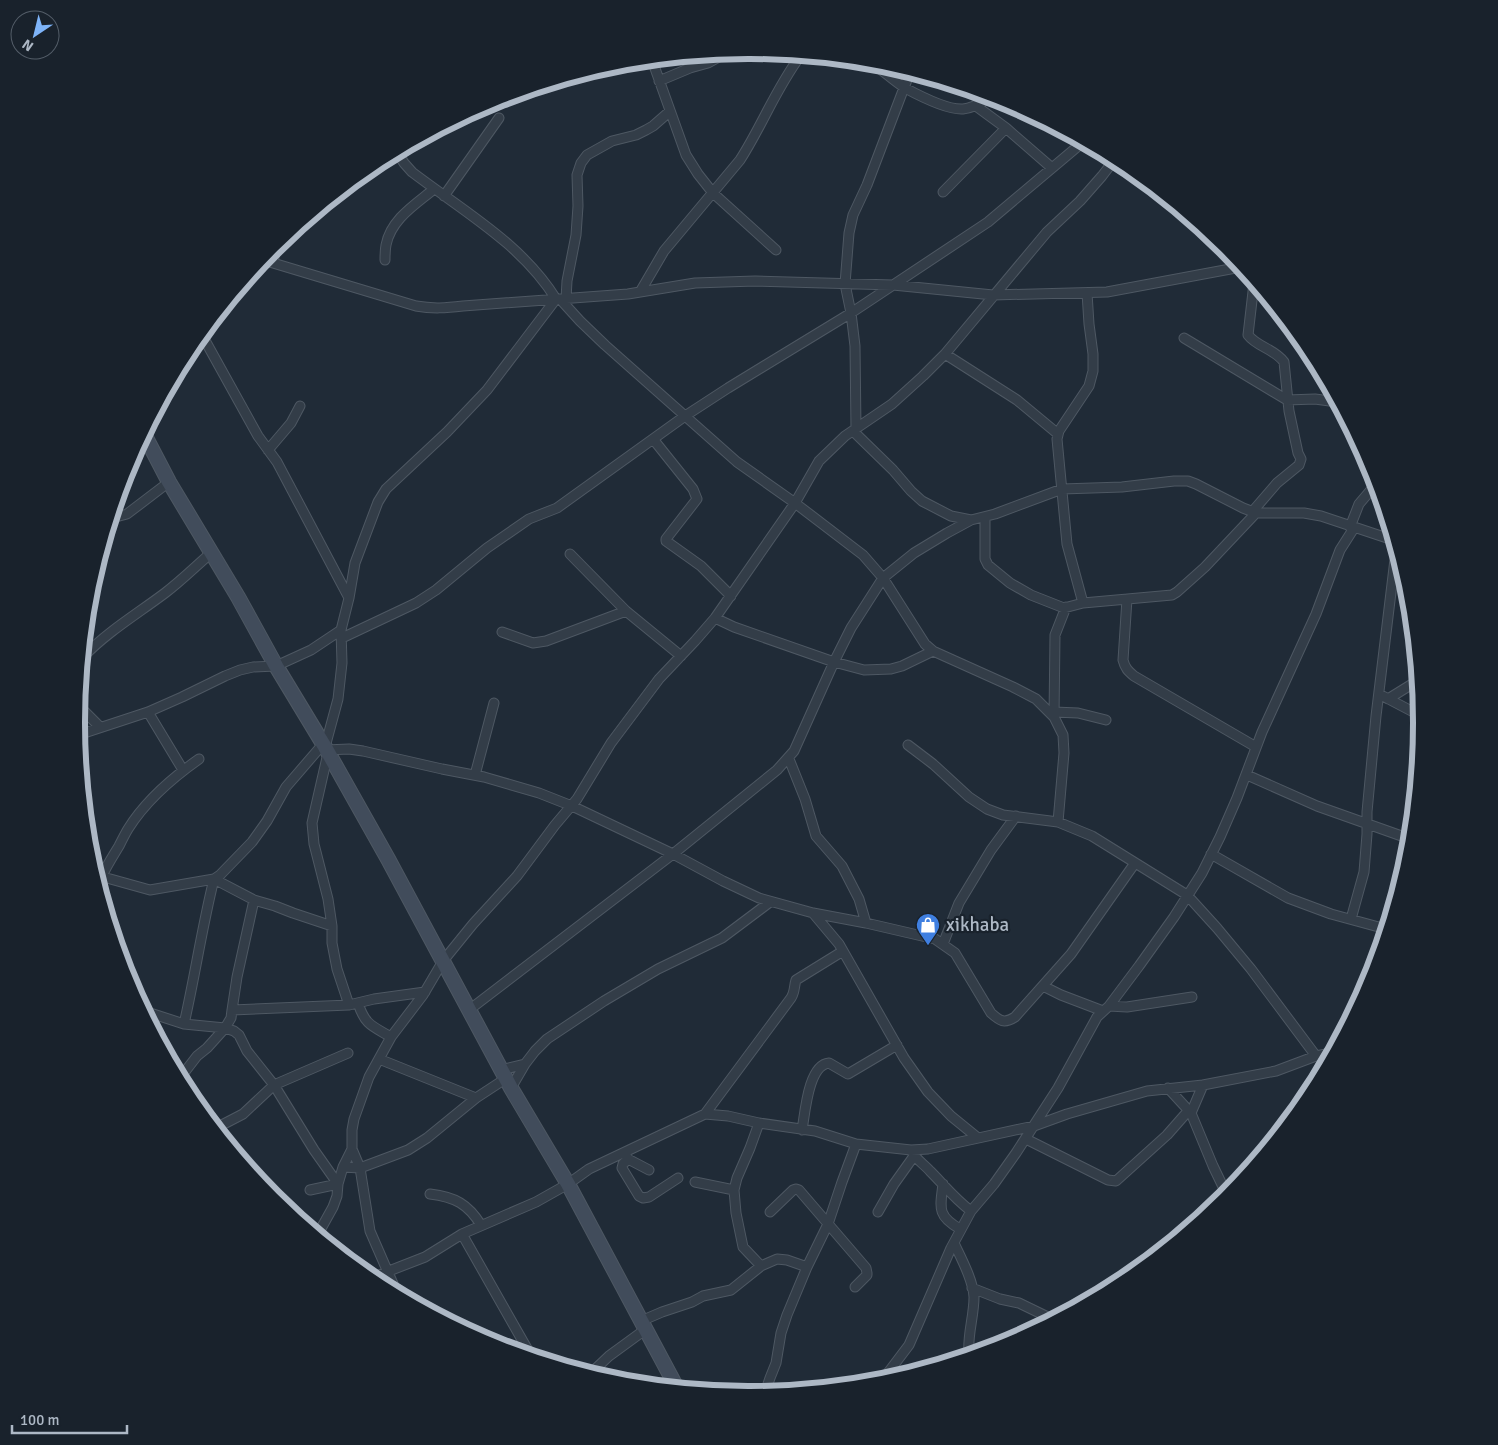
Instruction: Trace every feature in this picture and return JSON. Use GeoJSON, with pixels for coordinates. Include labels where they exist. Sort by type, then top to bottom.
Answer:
{"type":"FeatureCollection","features":[{"type":"Feature","properties":{"kind":"street"},"geometry":{"type":"LineString","coordinates":[[659,81],[714,60]]}},
{"type":"Feature","properties":{"kind":"street"},"geometry":{"type":"LineString","coordinates":[[640,292],[664,251],[749,147],[778,89],[797,60]]}},
{"type":"Feature","properties":{"kind":"street"},"geometry":{"type":"LineString","coordinates":[[654,66],[686,155],[698,174],[713,193],[776,250]]}},
{"type":"Feature","properties":{"kind":"street"},"geometry":{"type":"LineString","coordinates":[[886,74],[905,88],[942,105],[960,109],[976,106],[983,102]]}},
{"type":"Feature","properties":{"kind":"street"},"geometry":{"type":"LineString","coordinates":[[908,78],[867,185],[853,215],[849,233],[846,284],[855,346],[855,430],[922,501],[951,516],[971,520]]}},
{"type":"Feature","properties":{"kind":"street"},"geometry":{"type":"LineString","coordinates":[[976,106],[1006,128],[1052,168]]}},
{"type":"Feature","properties":{"kind":"street"},"geometry":{"type":"LineString","coordinates":[[391,1037],[371,1026],[363,1017],[354,1004],[337,969],[332,943],[332,926],[328,899],[322,882],[312,824],[325,749],[338,699],[341,673],[341,634],[357,555],[386,489],[447,432],[487,390],[561,299],[567,282],[576,235],[578,206],[577,175],[581,163],[587,156],[612,141],[636,136],[653,126],[669,112]]}},
{"type":"Feature","properties":{"kind":"street"},"geometry":{"type":"LineString","coordinates":[[444,196],[499,118]]}},
{"type":"Feature","properties":{"kind":"street"},"geometry":{"type":"LineString","coordinates":[[943,192],[1006,128]]}},
{"type":"Feature","properties":{"kind":"street"},"geometry":{"type":"LineString","coordinates":[[85,732],[148,712],[240,670],[276,666],[341,634],[416,603],[436,590],[487,548],[529,519],[557,508],[684,416],[851,312],[988,222],[1078,146]]}},
{"type":"Feature","properties":{"kind":"street"},"geometry":{"type":"LineString","coordinates":[[401,158],[412,172],[499,237],[525,260],[580,321],[744,468],[795,503],[863,555],[883,578],[917,634],[933,651],[1021,691],[1036,699],[1054,714],[1078,713],[1106,720]]}},
{"type":"Feature","properties":{"kind":"street"},"geometry":{"type":"LineString","coordinates":[[391,1281],[370,1231],[360,1168],[352,1149],[352,1130],[369,1077],[391,1037],[425,992],[443,961],[473,924],[517,876],[581,794],[611,743],[632,713],[659,679],[715,618],[795,503],[819,461],[845,436],[892,404],[945,354],[1047,232],[1080,201],[1109,165]]}},
{"type":"Feature","properties":{"kind":"street"},"geometry":{"type":"LineString","coordinates":[[385,260],[386,244],[398,220],[434,189]]}},
{"type":"Feature","properties":{"kind":"street"},"geometry":{"type":"LineString","coordinates":[[274,260],[273,263],[431,309],[640,292],[703,282],[755,281],[892,285],[993,295],[1107,292],[1232,268]]}},
{"type":"Feature","properties":{"kind":"street"},"geometry":{"type":"LineString","coordinates":[[985,517],[985,559],[990,568],[1010,583],[1031,595],[1066,607],[1083,603],[1168,596],[1177,592],[1205,567],[1254,512],[1272,488],[1301,462],[1287,400],[1284,362],[1281,357],[1254,341],[1248,335],[1253,291]]}},
{"type":"Feature","properties":{"kind":"street"},"geometry":{"type":"LineString","coordinates":[[1083,603],[1067,544],[1057,451],[1058,434],[1088,386],[1093,371],[1087,293]]}},
{"type":"Feature","properties":{"kind":"street"},"geometry":{"type":"LineString","coordinates":[[1184,338],[1287,400],[1315,399],[1329,401]]}},
{"type":"Feature","properties":{"kind":"street"},"geometry":{"type":"LineString","coordinates":[[206,341],[258,436],[277,462],[349,598]]}},
{"type":"Feature","properties":{"kind":"street"},"geometry":{"type":"LineString","coordinates":[[945,354],[1017,400],[1058,434]]}},
{"type":"Feature","properties":{"kind":"street"},"geometry":{"type":"LineString","coordinates":[[268,450],[291,423],[300,406]]}},
{"type":"Feature","properties":{"kind":"street"},"geometry":{"type":"LineString","coordinates":[[653,439],[693,489],[696,499],[666,541],[701,566],[731,596]]}},
{"type":"Feature","properties":{"kind":"street"},"geometry":{"type":"LineString","coordinates":[[148,442],[169,482],[238,597],[388,859],[506,1079],[568,1184],[674,1382]]}},
{"type":"Feature","properties":{"kind":"street"},"geometry":{"type":"LineString","coordinates":[[118,516],[127,514],[169,482]]}},
{"type":"Feature","properties":{"kind":"street"},"geometry":{"type":"LineString","coordinates":[[469,1010],[674,854],[766,780],[789,759],[851,628],[883,578],[914,552],[971,520],[985,517],[1062,489],[1122,487],[1158,482],[1188,482],[1254,512],[1304,513],[1321,516],[1386,538]]}},
{"type":"Feature","properties":{"kind":"street"},"geometry":{"type":"LineString","coordinates":[[890,1370],[909,1345],[960,1230],[971,1211],[994,1184],[1026,1139],[1058,1088],[1088,1033],[1140,966],[1202,873],[1247,774],[1256,746],[1273,706],[1325,593],[1331,572],[1352,527],[1360,504],[1371,491]]}},
{"type":"Feature","properties":{"kind":"street"},"geometry":{"type":"LineString","coordinates":[[90,649],[168,591],[211,552]]}},
{"type":"Feature","properties":{"kind":"street"},"geometry":{"type":"LineString","coordinates":[[570,554],[626,611],[681,656]]}},
{"type":"Feature","properties":{"kind":"street"},"geometry":{"type":"LineString","coordinates":[[1351,919],[1364,872],[1367,812],[1394,568]]}},
{"type":"Feature","properties":{"kind":"street"},"geometry":{"type":"LineString","coordinates":[[1127,599],[1123,660],[1127,670],[1134,676],[1256,746]]}},
{"type":"Feature","properties":{"kind":"street"},"geometry":{"type":"LineString","coordinates":[[1058,822],[1064,753],[1063,735],[1054,714],[1055,635],[1066,607]]}},
{"type":"Feature","properties":{"kind":"street"},"geometry":{"type":"LineString","coordinates":[[502,632],[533,643],[546,641],[626,611]]}},
{"type":"Feature","properties":{"kind":"street"},"geometry":{"type":"LineString","coordinates":[[715,618],[734,627],[834,662],[864,670],[891,669],[902,666],[933,651]]}},
{"type":"Feature","properties":{"kind":"street"},"geometry":{"type":"LineString","coordinates":[[1388,699],[1411,685]]}},
{"type":"Feature","properties":{"kind":"street"},"geometry":{"type":"LineString","coordinates":[[1379,694],[1413,712]]}},
{"type":"Feature","properties":{"kind":"street"},"geometry":{"type":"LineString","coordinates":[[475,775],[494,703]]}},
{"type":"Feature","properties":{"kind":"street"},"geometry":{"type":"LineString","coordinates":[[85,712],[100,727]]}},
{"type":"Feature","properties":{"kind":"street"},"geometry":{"type":"LineString","coordinates":[[148,712],[183,770]]}},
{"type":"Feature","properties":{"kind":"street"},"geometry":{"type":"LineString","coordinates":[[908,745],[987,809],[1003,815],[1058,822],[1092,836],[1187,895],[1252,969],[1316,1056]]}},
{"type":"Feature","properties":{"kind":"street"},"geometry":{"type":"LineString","coordinates":[[104,877],[150,890],[214,879],[252,842],[267,821],[286,787],[325,749],[363,751],[475,775],[572,806],[674,854],[723,881],[770,902],[929,937],[955,953],[991,1013],[1000,1020],[1008,1021],[1015,1017],[1071,954],[1135,863]]}},
{"type":"Feature","properties":{"kind":"street"},"geometry":{"type":"LineString","coordinates":[[102,871],[129,828],[152,798],[183,770],[199,759]]}},
{"type":"Feature","properties":{"kind":"street"},"geometry":{"type":"LineString","coordinates":[[789,759],[805,799],[816,836],[842,866],[859,899],[866,922]]}},
{"type":"Feature","properties":{"kind":"street"},"geometry":{"type":"LineString","coordinates":[[1247,774],[1317,806],[1403,836]]}},
{"type":"Feature","properties":{"kind":"street"},"geometry":{"type":"LineString","coordinates":[[943,944],[959,904],[991,850],[1016,816]]}},
{"type":"Feature","properties":{"kind":"street"},"geometry":{"type":"LineString","coordinates":[[1211,854],[1288,898],[1331,914],[1380,927]]}},
{"type":"Feature","properties":{"kind":"street"},"geometry":{"type":"LineString","coordinates":[[214,879],[254,900],[332,926]]}},
{"type":"Feature","properties":{"kind":"street"},"geometry":{"type":"LineString","coordinates":[[184,1024],[214,879]]}},
{"type":"Feature","properties":{"kind":"street"},"geometry":{"type":"LineString","coordinates":[[185,1072],[197,1056],[226,1028],[231,1018],[237,978],[254,900]]}},
{"type":"Feature","properties":{"kind":"street"},"geometry":{"type":"LineString","coordinates":[[343,1167],[360,1168],[380,1162],[417,1145],[476,1098],[525,1064],[547,1039],[580,1016],[658,969],[722,938],[770,902]]}},
{"type":"Feature","properties":{"kind":"street"},"geometry":{"type":"LineString","coordinates":[[813,913],[827,928],[843,951],[904,1058],[928,1092],[951,1116],[978,1138]]}},
{"type":"Feature","properties":{"kind":"street"},"geometry":{"type":"LineString","coordinates":[[827,928],[831,915]]}},
{"type":"Feature","properties":{"kind":"street"},"geometry":{"type":"LineString","coordinates":[[381,1274],[425,1257],[462,1234],[536,1202],[568,1184],[589,1169],[626,1156],[705,1114],[791,998],[794,993],[796,980],[843,951]]}},
{"type":"Feature","properties":{"kind":"street"},"geometry":{"type":"LineString","coordinates":[[1043,986],[1061,995],[1106,1008],[1127,1007],[1192,997]]}},
{"type":"Feature","properties":{"kind":"street"},"geometry":{"type":"LineString","coordinates":[[232,1010],[354,1004],[425,992]]}},
{"type":"Feature","properties":{"kind":"street"},"geometry":{"type":"LineString","coordinates":[[153,1014],[184,1024],[226,1028],[239,1035],[338,1184]]}},
{"type":"Feature","properties":{"kind":"street"},"geometry":{"type":"LineString","coordinates":[[802,1130],[812,1079],[824,1064],[829,1063],[848,1074],[897,1045]]}},
{"type":"Feature","properties":{"kind":"street"},"geometry":{"type":"LineString","coordinates":[[221,1125],[243,1114],[274,1085],[348,1054]]}},
{"type":"Feature","properties":{"kind":"street"},"geometry":{"type":"LineString","coordinates":[[705,1114],[728,1116],[815,1132],[856,1144],[912,1153],[1034,1126],[1067,1114],[1147,1091],[1203,1086],[1276,1071],[1324,1054]]}},
{"type":"Feature","properties":{"kind":"street"},"geometry":{"type":"LineString","coordinates":[[379,1059],[476,1098]]}},
{"type":"Feature","properties":{"kind":"street"},"geometry":{"type":"LineString","coordinates":[[506,1079],[525,1064]]}},
{"type":"Feature","properties":{"kind":"street"},"geometry":{"type":"LineString","coordinates":[[1026,1139],[1108,1180],[1116,1181],[1190,1112],[1203,1086]]}},
{"type":"Feature","properties":{"kind":"street"},"geometry":{"type":"LineString","coordinates":[[1168,1088],[1190,1112],[1223,1187]]}},
{"type":"Feature","properties":{"kind":"street"},"geometry":{"type":"LineString","coordinates":[[759,1123],[734,1190],[743,1247],[761,1266]]}},
{"type":"Feature","properties":{"kind":"street"},"geometry":{"type":"LineString","coordinates":[[767,1386],[776,1363],[781,1334],[787,1315],[828,1224],[856,1144]]}},
{"type":"Feature","properties":{"kind":"street"},"geometry":{"type":"LineString","coordinates":[[321,1230],[333,1208],[343,1167],[352,1149]]}},
{"type":"Feature","properties":{"kind":"street"},"geometry":{"type":"LineString","coordinates":[[912,1153],[960,1203],[971,1211]]}},
{"type":"Feature","properties":{"kind":"street"},"geometry":{"type":"LineString","coordinates":[[878,1212],[912,1153]]}},
{"type":"Feature","properties":{"kind":"street"},"geometry":{"type":"LineString","coordinates":[[626,1156],[649,1170]]}},
{"type":"Feature","properties":{"kind":"street"},"geometry":{"type":"LineString","coordinates":[[626,1156],[622,1168],[639,1196],[643,1198],[649,1197],[678,1178]]}},
{"type":"Feature","properties":{"kind":"street"},"geometry":{"type":"LineString","coordinates":[[695,1182],[734,1190]]}},
{"type":"Feature","properties":{"kind":"street"},"geometry":{"type":"LineString","coordinates":[[310,1190],[338,1184]]}},
{"type":"Feature","properties":{"kind":"street"},"geometry":{"type":"LineString","coordinates":[[943,1184],[941,1209],[947,1221],[960,1230]]}},
{"type":"Feature","properties":{"kind":"street"},"geometry":{"type":"LineString","coordinates":[[770,1212],[796,1189],[799,1190],[866,1268],[868,1272],[855,1287]]}},
{"type":"Feature","properties":{"kind":"street"},"geometry":{"type":"LineString","coordinates":[[430,1194],[454,1199],[475,1214],[481,1225]]}},
{"type":"Feature","properties":{"kind":"street"},"geometry":{"type":"LineString","coordinates":[[462,1234],[526,1348]]}},
{"type":"Feature","properties":{"kind":"street"},"geometry":{"type":"LineString","coordinates":[[954,1243],[965,1266],[974,1295],[969,1348]]}},
{"type":"Feature","properties":{"kind":"street"},"geometry":{"type":"LineString","coordinates":[[596,1368],[643,1325],[662,1312],[692,1302],[703,1296],[731,1290],[761,1266],[777,1259],[787,1260],[807,1267]]}},
{"type":"Feature","properties":{"kind":"street"},"geometry":{"type":"LineString","coordinates":[[972,1288],[1019,1303],[1046,1316]]}},
{"type":"Feature","properties":{"kind":"place","name":"xikhaba"},"geometry":{"type":"Point","coordinates":[928,946]}}]}
